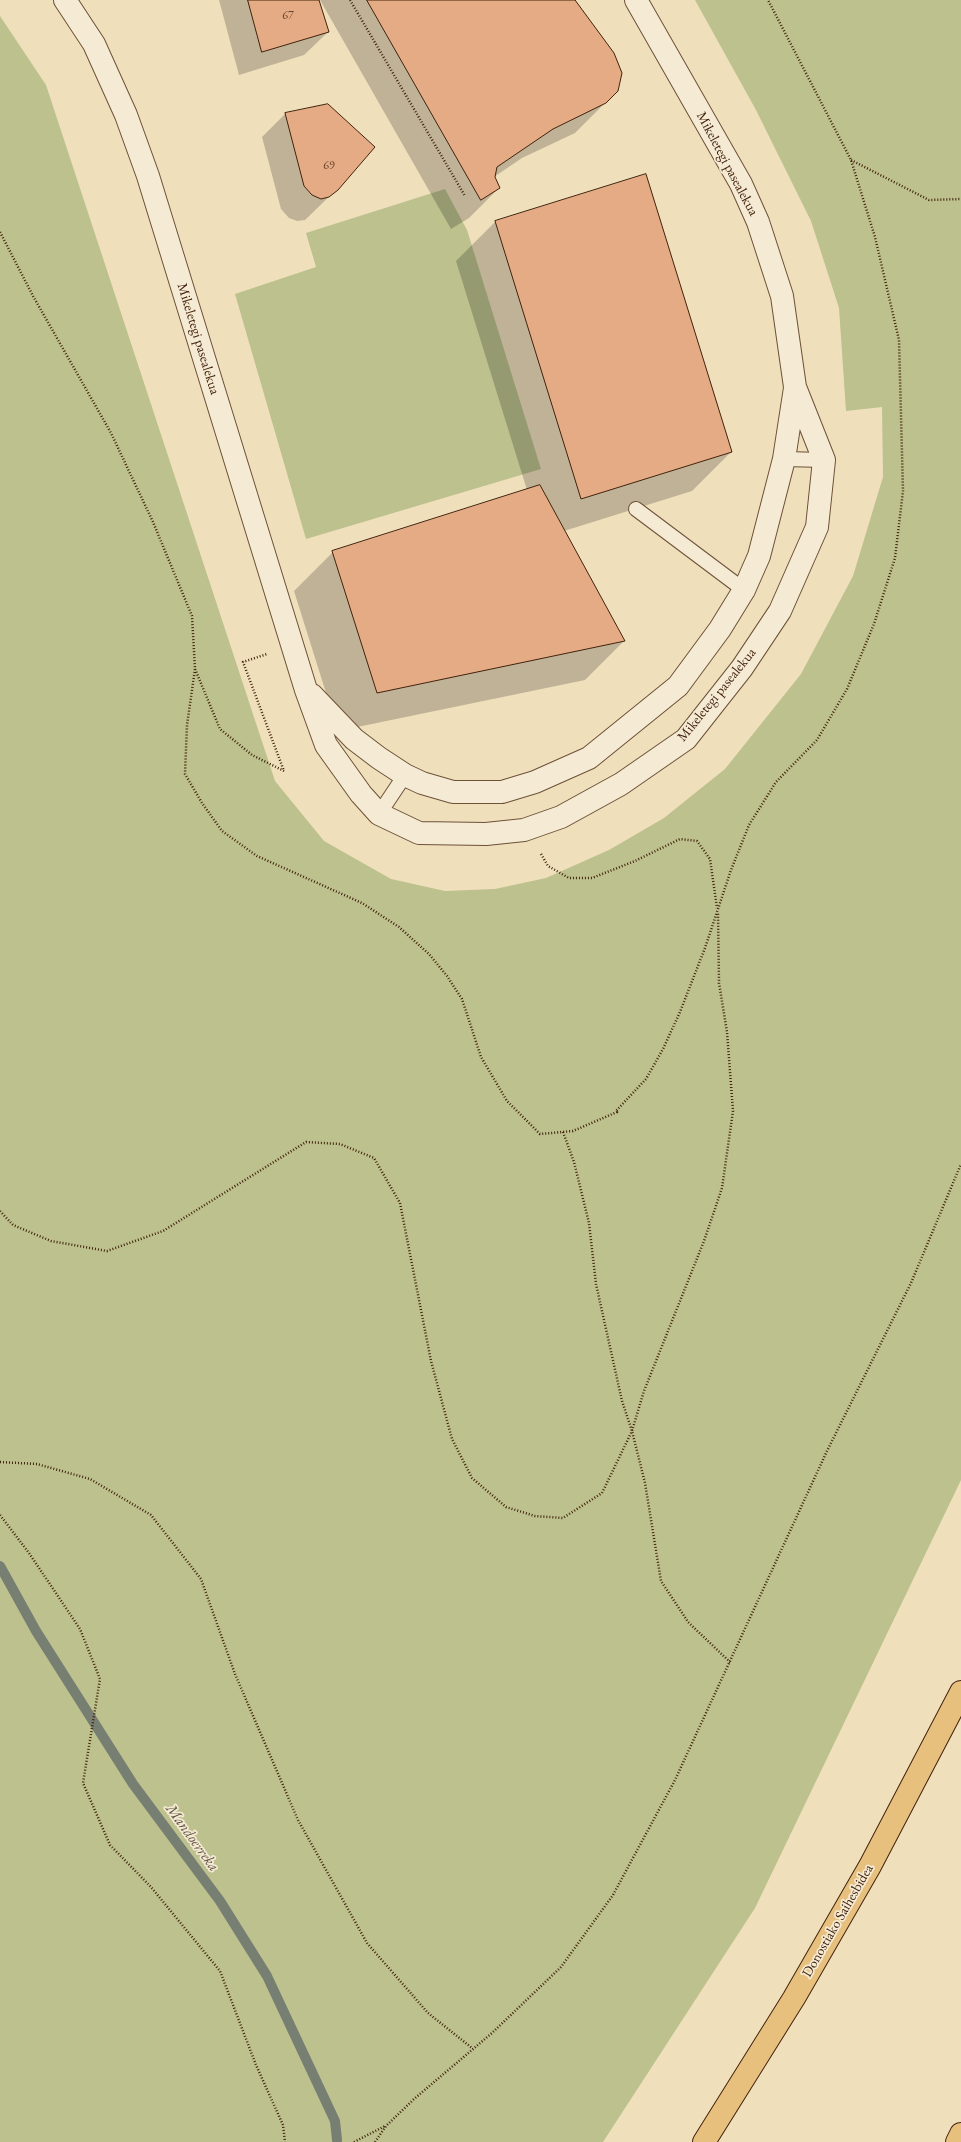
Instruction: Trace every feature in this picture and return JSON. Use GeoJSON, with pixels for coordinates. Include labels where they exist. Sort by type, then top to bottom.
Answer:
{"type":"FeatureCollection","features":[{"type":"Feature","properties":{"kind":"highway","name":"Donostiako Saihesbidea"},"geometry":{"type":"LineString","coordinates":[[708,2137],[794,1998],[870,1866],[961,1692]]}},
{"type":"Feature","properties":{"kind":"highway"},"geometry":{"type":"LineString","coordinates":[[957,2142],[961,2134]]}},
{"type":"Feature","properties":{"kind":"street","name":"Mikeletegi pasealekua"},"geometry":{"type":"LineString","coordinates":[[65,0],[94,44],[126,116],[148,176],[306,690],[326,745],[361,794],[379,814],[420,832],[486,834],[524,830],[561,817],[621,784],[686,739],[742,668],[780,611],[817,527],[824,460],[795,387],[782,296],[758,222],[741,184],[636,0]]}},
{"type":"Feature","properties":{"kind":"street","name":"Mikeletegi pasealekua"},"geometry":{"type":"LineString","coordinates":[[306,690],[354,739],[405,775],[422,783],[453,792],[502,792],[535,782],[589,758],[678,686],[720,629],[744,590],[759,556],[784,459],[795,387]]}},
{"type":"Feature","properties":{"kind":"lane"},"geometry":{"type":"LineString","coordinates":[[784,459],[824,460]]}},
{"type":"Feature","properties":{"kind":"lane"},"geometry":{"type":"LineString","coordinates":[[636,509],[744,590]]}},
{"type":"Feature","properties":{"kind":"lane"},"geometry":{"type":"LineString","coordinates":[[379,814],[405,775]]}},
{"type":"Feature","properties":{"kind":"path"},"geometry":{"type":"LineString","coordinates":[[350,0],[465,196]]}},
{"type":"Feature","properties":{"kind":"path"},"geometry":{"type":"LineString","coordinates":[[0,232],[33,296],[111,433],[153,522],[192,616],[195,669],[187,725],[185,774],[202,803],[222,831],[257,856],[362,903],[399,927],[429,954],[447,976],[462,999],[481,1057],[507,1101],[540,1134],[573,1131],[617,1112],[616,1111],[646,1079],[663,1049],[680,1012],[718,910],[731,870],[749,826],[776,782],[816,740],[847,689],[874,624],[895,558],[903,491],[899,340],[875,237],[851,160],[768,0]]}},
{"type":"Feature","properties":{"kind":"path"},"geometry":{"type":"LineString","coordinates":[[851,160],[929,200],[961,199]]}},
{"type":"Feature","properties":{"kind":"path"},"geometry":{"type":"LineString","coordinates":[[195,669],[220,729],[252,755],[284,771],[243,662],[293,646]]}},
{"type":"Feature","properties":{"kind":"path"},"geometry":{"type":"LineString","coordinates":[[0,1211],[14,1225],[51,1240],[107,1251],[163,1231],[306,1142],[340,1144],[374,1158],[400,1203],[432,1361],[452,1439],[472,1478],[506,1507],[536,1516],[563,1518],[602,1493],[632,1431],[644,1391],[704,1241],[722,1188],[733,1111],[727,1032],[719,983],[718,910],[710,859],[697,841],[680,839],[635,861],[592,878],[570,878],[548,866],[524,830]]}},
{"type":"Feature","properties":{"kind":"path"},"geometry":{"type":"LineString","coordinates":[[563,1132],[574,1162],[589,1223],[597,1291],[622,1401],[632,1431],[645,1483],[661,1581],[688,1622],[731,1663]]}},
{"type":"Feature","properties":{"kind":"path"},"geometry":{"type":"LineString","coordinates":[[375,2142],[386,2126],[472,2048],[492,2033],[561,1967],[613,1895],[675,1780],[731,1663],[827,1451],[911,1284],[961,1164]]}},
{"type":"Feature","properties":{"kind":"path"},"geometry":{"type":"LineString","coordinates":[[0,1462],[37,1464],[90,1479],[151,1515],[201,1579],[235,1674],[298,1820],[367,1943],[428,2013],[472,2048]]}},
{"type":"Feature","properties":{"kind":"path"},"geometry":{"type":"LineString","coordinates":[[0,1515],[29,1553],[80,1629],[100,1679],[83,1783],[110,1845],[151,1887],[220,1971],[256,2065],[283,2125],[285,2142]]}},
{"type":"Feature","properties":{"kind":"path"},"geometry":{"type":"LineString","coordinates":[[354,2142],[386,2126]]}},
{"type":"Feature","properties":{"kind":"green space"},"geometry":{"type":"Polygon","coordinates":[[[695,0],[961,0],[961,1480],[755,1908],[603,2142],[0,2142],[0,16],[46,85],[275,781],[324,841],[391,879],[445,891],[495,889],[546,878],[609,850],[664,818],[725,769],[801,674],[853,576],[883,477],[882,407],[846,411],[839,308],[811,221],[756,110],[695,0]]]}},
{"type":"Feature","properties":{"kind":"green space"},"geometry":{"type":"Polygon","coordinates":[[[445,189],[467,230],[541,469],[306,539],[235,294],[316,267],[306,233],[445,189]]]}},
{"type":"Feature","properties":{"kind":"building"},"geometry":{"type":"Polygon","coordinates":[[[248,0],[319,0],[329,32],[262,52],[248,0]]]}},
{"type":"Feature","properties":{"kind":"building"},"geometry":{"type":"Polygon","coordinates":[[[367,0],[575,0],[614,53],[622,73],[618,91],[606,103],[553,129],[497,167],[495,177],[500,188],[481,200],[367,0]]]}},
{"type":"Feature","properties":{"kind":"building"},"geometry":{"type":"Polygon","coordinates":[[[328,104],[375,147],[338,190],[329,197],[321,199],[312,195],[304,186],[285,113],[328,104]]]}},
{"type":"Feature","properties":{"kind":"building"},"geometry":{"type":"Polygon","coordinates":[[[646,174],[732,452],[581,499],[495,221],[646,174]]]}},
{"type":"Feature","properties":{"kind":"building"},"geometry":{"type":"Polygon","coordinates":[[[540,485],[625,641],[377,693],[332,551],[540,485]]]}},
{"type":"Feature","properties":{"kind":"waterway","name":"Mandoerreka"},"geometry":{"type":"LineString","coordinates":[[0,1566],[36,1631],[133,1784],[220,1901],[267,1976],[335,2121],[337,2140]]}}]}
